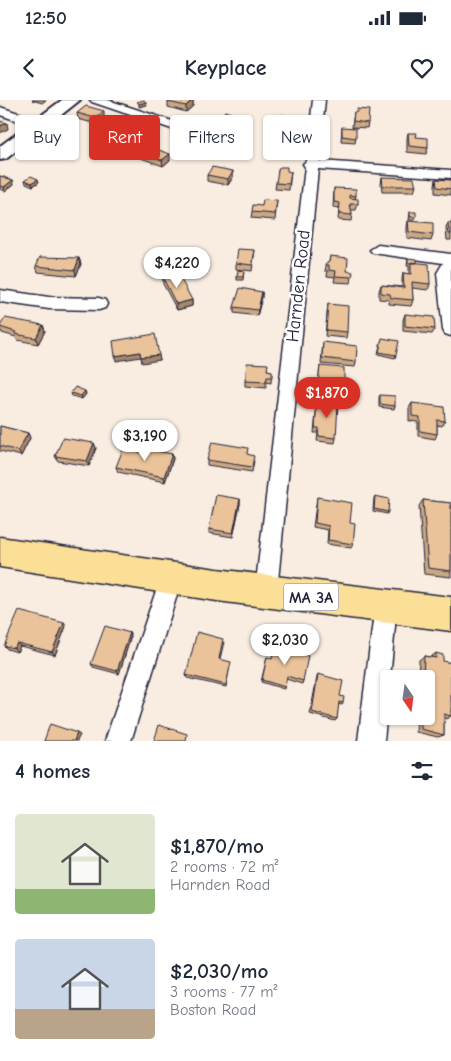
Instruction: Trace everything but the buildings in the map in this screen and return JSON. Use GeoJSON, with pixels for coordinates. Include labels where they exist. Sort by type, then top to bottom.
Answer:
{"type":"FeatureCollection","features":[{"type":"Feature","properties":{"kind":"main road"},"geometry":{"type":"LineString","coordinates":[[54,115],[72,100]]}},
{"type":"Feature","properties":{"kind":"main road"},"geometry":{"type":"LineString","coordinates":[[0,156],[15,145]]}},
{"type":"Feature","properties":{"kind":"main road","name":"MA 3A"},"geometry":{"type":"LineString","coordinates":[[0,552],[171,579],[451,614]]}},
{"type":"Feature","properties":{"kind":"street"},"geometry":{"type":"LineString","coordinates":[[96,100],[170,125]]}},
{"type":"Feature","properties":{"kind":"street","name":"Harnden Road"},"geometry":{"type":"LineString","coordinates":[[266,591],[310,164],[319,100]]}},
{"type":"Feature","properties":{"kind":"street"},"geometry":{"type":"LineString","coordinates":[[0,112],[15,117]]}},
{"type":"Feature","properties":{"kind":"street"},"geometry":{"type":"LineString","coordinates":[[310,164],[451,174]]}},
{"type":"Feature","properties":{"kind":"street"},"geometry":{"type":"LineString","coordinates":[[378,250],[451,260],[445,273],[451,330]]}},
{"type":"Feature","properties":{"kind":"street"},"geometry":{"type":"LineString","coordinates":[[0,296],[49,303],[99,304]]}},
{"type":"Feature","properties":{"kind":"street"},"geometry":{"type":"LineString","coordinates":[[118,741],[171,579]]}},
{"type":"Feature","properties":{"kind":"street"},"geometry":{"type":"LineString","coordinates":[[371,741],[386,605]]}}]}
